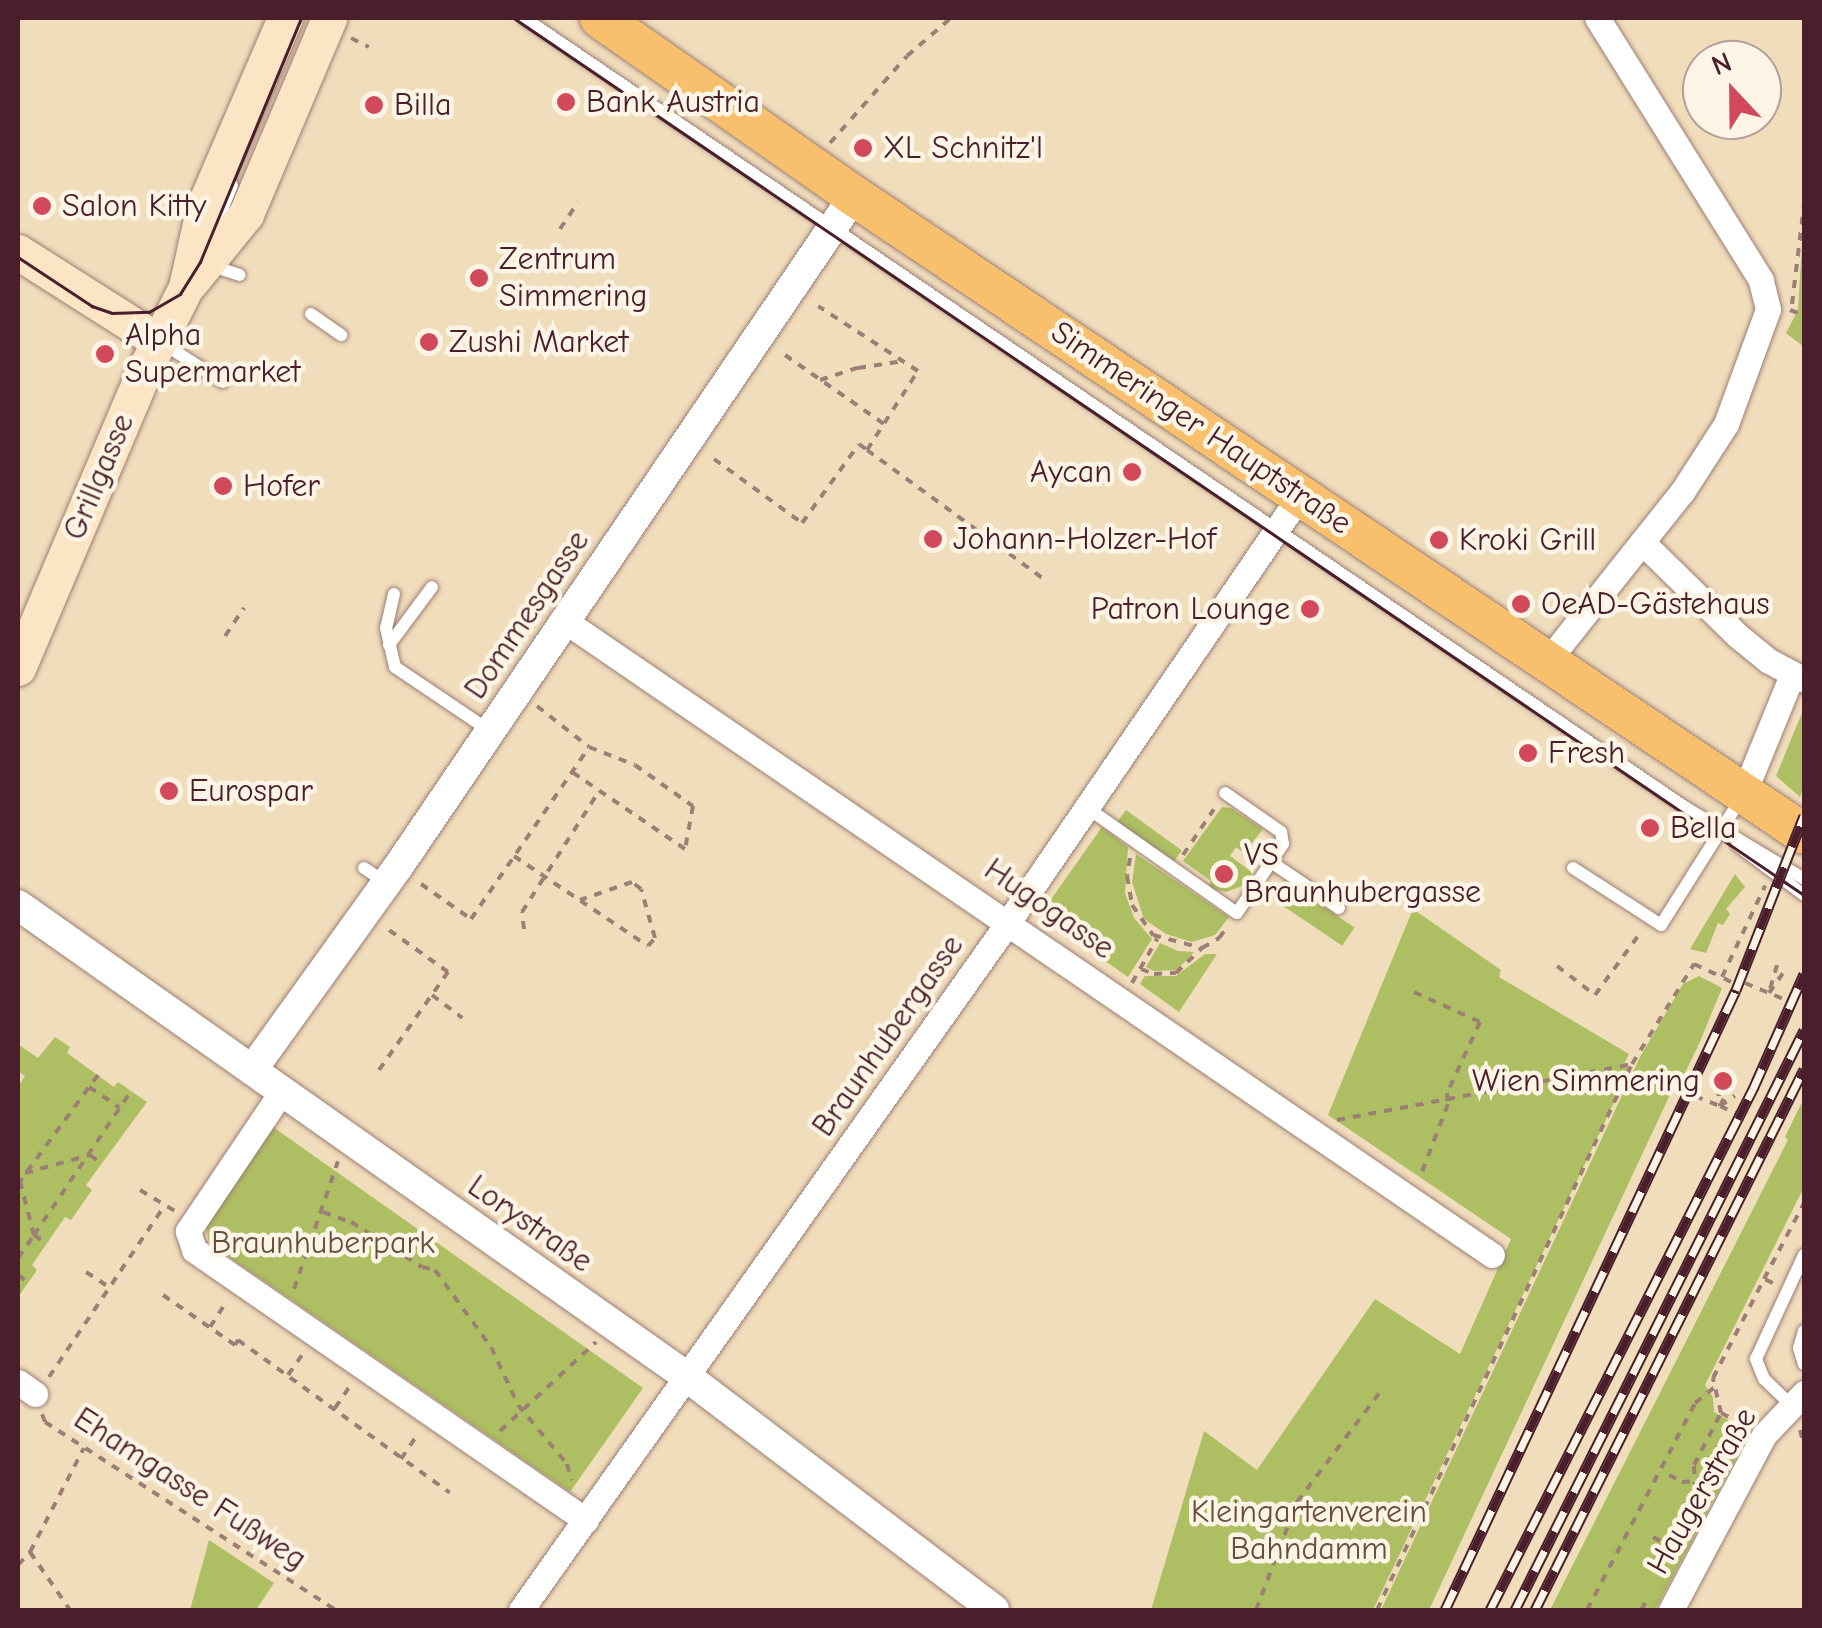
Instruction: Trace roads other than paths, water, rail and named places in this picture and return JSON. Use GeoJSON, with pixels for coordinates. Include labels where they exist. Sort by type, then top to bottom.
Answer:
{"type":"FeatureCollection","features":[{"type":"Feature","properties":{"kind":"main road","name":"Grillgasse"},"geometry":{"type":"LineString","coordinates":[[205,270],[204,206],[285,18]]}},
{"type":"Feature","properties":{"kind":"main road","name":"Simmeringer Hauptstraße"},"geometry":{"type":"LineString","coordinates":[[600,18],[844,212],[1301,494],[1544,664],[1804,834]]}},
{"type":"Feature","properties":{"kind":"main road","name":"Grillgasse"},"geometry":{"type":"LineString","coordinates":[[18,668],[158,341],[246,214],[334,25]]}},
{"type":"Feature","properties":{"kind":"main road"},"geometry":{"type":"LineString","coordinates":[[18,252],[158,341]]}},
{"type":"Feature","properties":{"kind":"street"},"geometry":{"type":"LineString","coordinates":[[1544,664],[1642,542],[1726,424],[1768,310],[1762,280],[1597,18]]}},
{"type":"Feature","properties":{"kind":"street","name":"Dommesgasse"},"geometry":{"type":"LineString","coordinates":[[252,1070],[364,913],[383,873],[518,691],[844,212]]}},
{"type":"Feature","properties":{"kind":"street","name":"Braunhubergasse"},"geometry":{"type":"LineString","coordinates":[[521,1610],[1010,920],[1301,494]]}},
{"type":"Feature","properties":{"kind":"street"},"geometry":{"type":"LineString","coordinates":[[1642,542],[1738,636],[1798,678],[1743,795]]}},
{"type":"Feature","properties":{"kind":"street","name":"Hugogasse"},"geometry":{"type":"LineString","coordinates":[[565,621],[1010,920],[1492,1255]]}},
{"type":"Feature","properties":{"kind":"street","name":"Lorystraße"},"geometry":{"type":"LineString","coordinates":[[18,904],[686,1376],[989,1609]]}},
{"type":"Feature","properties":{"kind":"street"},"geometry":{"type":"LineString","coordinates":[[282,1091],[188,1232],[194,1250],[586,1520]]}},
{"type":"Feature","properties":{"kind":"street","name":"Haugerstraße"},"geometry":{"type":"LineString","coordinates":[[1672,1610],[1764,1435],[1797,1399]]}},
{"type":"Feature","properties":{"kind":"lane"},"geometry":{"type":"LineString","coordinates":[[259,119],[301,18]]}},
{"type":"Feature","properties":{"kind":"lane"},"geometry":{"type":"LineString","coordinates":[[524,18],[844,212],[1276,530],[1720,831],[1804,895]]}},
{"type":"Feature","properties":{"kind":"lane","name":"Grillgasse"},"geometry":{"type":"LineString","coordinates":[[205,270],[238,170]]}},
{"type":"Feature","properties":{"kind":"lane"},"geometry":{"type":"LineString","coordinates":[[310,314],[341,335]]}},
{"type":"Feature","properties":{"kind":"lane"},"geometry":{"type":"LineString","coordinates":[[158,341],[223,382]]}},
{"type":"Feature","properties":{"kind":"lane"},"geometry":{"type":"LineString","coordinates":[[390,645],[432,587]]}},
{"type":"Feature","properties":{"kind":"lane"},"geometry":{"type":"LineString","coordinates":[[394,594],[386,628],[396,666],[490,731]]}},
{"type":"Feature","properties":{"kind":"lane"},"geometry":{"type":"LineString","coordinates":[[412,678],[415,661]]}},
{"type":"Feature","properties":{"kind":"lane"},"geometry":{"type":"LineString","coordinates":[[1086,807],[1237,913],[1283,844],[1281,832],[1225,793]]}},
{"type":"Feature","properties":{"kind":"lane"},"geometry":{"type":"LineString","coordinates":[[1572,868],[1662,924],[1743,795]]}},
{"type":"Feature","properties":{"kind":"lane"},"geometry":{"type":"LineString","coordinates":[[1720,831],[1804,880]]}},
{"type":"Feature","properties":{"kind":"lane"},"geometry":{"type":"LineString","coordinates":[[1270,862],[1339,908]]}},
{"type":"Feature","properties":{"kind":"lane"},"geometry":{"type":"LineString","coordinates":[[1797,1399],[1764,1379],[1756,1359],[1804,1255]]}},
{"type":"Feature","properties":{"kind":"lane"},"geometry":{"type":"LineString","coordinates":[[1804,1332],[1799,1348],[1804,1364]]}},
{"type":"Feature","properties":{"kind":"tram line"},"geometry":{"type":"LineString","coordinates":[[18,257],[92,306],[112,313],[149,312],[180,294],[200,262],[301,18]]}},
{"type":"Feature","properties":{"kind":"tram line"},"geometry":{"type":"LineString","coordinates":[[514,18],[1804,895]]}},
{"type":"Feature","properties":{"kind":"railway"},"geometry":{"type":"LineString","coordinates":[[1445,1610],[1736,990],[1804,816]]}},
{"type":"Feature","properties":{"kind":"railway"},"geometry":{"type":"LineString","coordinates":[[1490,1610],[1753,1089],[1804,974]]}},
{"type":"Feature","properties":{"kind":"railway"},"geometry":{"type":"LineString","coordinates":[[1515,1610],[1804,1030]]}},
{"type":"Feature","properties":{"kind":"railway"},"geometry":{"type":"LineString","coordinates":[[1535,1610],[1804,1069]]}},
{"type":"Feature","properties":{"kind":"place","name":"Bank Austria"},"geometry":{"type":"Point","coordinates":[566,102]}},
{"type":"Feature","properties":{"kind":"place","name":"Billa"},"geometry":{"type":"Point","coordinates":[374,105]}},
{"type":"Feature","properties":{"kind":"place","name":"XL Schnitz'l"},"geometry":{"type":"Point","coordinates":[863,148]}},
{"type":"Feature","properties":{"kind":"place","name":"Salon Kitty"},"geometry":{"type":"Point","coordinates":[42,206]}},
{"type":"Feature","properties":{"kind":"place","name":"Zentrum Simmering"},"geometry":{"type":"Point","coordinates":[479,278]}},
{"type":"Feature","properties":{"kind":"place","name":"Zushi Market"},"geometry":{"type":"Point","coordinates":[429,342]}},
{"type":"Feature","properties":{"kind":"place","name":"Alpha Supermarket"},"geometry":{"type":"Point","coordinates":[105,354]}},
{"type":"Feature","properties":{"kind":"place","name":"Aycan"},"geometry":{"type":"Point","coordinates":[1132,472]}},
{"type":"Feature","properties":{"kind":"place","name":"Hofer"},"geometry":{"type":"Point","coordinates":[223,486]}},
{"type":"Feature","properties":{"kind":"place","name":"Johann-Holzer-Hof"},"geometry":{"type":"Point","coordinates":[933,539]}},
{"type":"Feature","properties":{"kind":"place","name":"Kroki Grill"},"geometry":{"type":"Point","coordinates":[1439,540]}},
{"type":"Feature","properties":{"kind":"place","name":"OeAD-Gästehaus"},"geometry":{"type":"Point","coordinates":[1521,604]}},
{"type":"Feature","properties":{"kind":"place","name":"Patron Lounge"},"geometry":{"type":"Point","coordinates":[1310,609]}},
{"type":"Feature","properties":{"kind":"place","name":"Fresh"},"geometry":{"type":"Point","coordinates":[1528,753]}},
{"type":"Feature","properties":{"kind":"place","name":"Eurospar"},"geometry":{"type":"Point","coordinates":[169,791]}},
{"type":"Feature","properties":{"kind":"place","name":"Bella"},"geometry":{"type":"Point","coordinates":[1650,828]}},
{"type":"Feature","properties":{"kind":"place","name":"VS Braunhubergasse"},"geometry":{"type":"Point","coordinates":[1224,874]}},
{"type":"Feature","properties":{"kind":"place","name":"Wien Simmering"},"geometry":{"type":"Point","coordinates":[1723,1081]}},
{"type":"Feature","properties":{"kind":"park label","name":"Braunhuberpark"},"geometry":{"type":"Point","coordinates":[323,1243]}},
{"type":"Feature","properties":{"kind":"park label","name":"Kleingartenverein Bahndamm"},"geometry":{"type":"Point","coordinates":[1309,1532]}}]}
